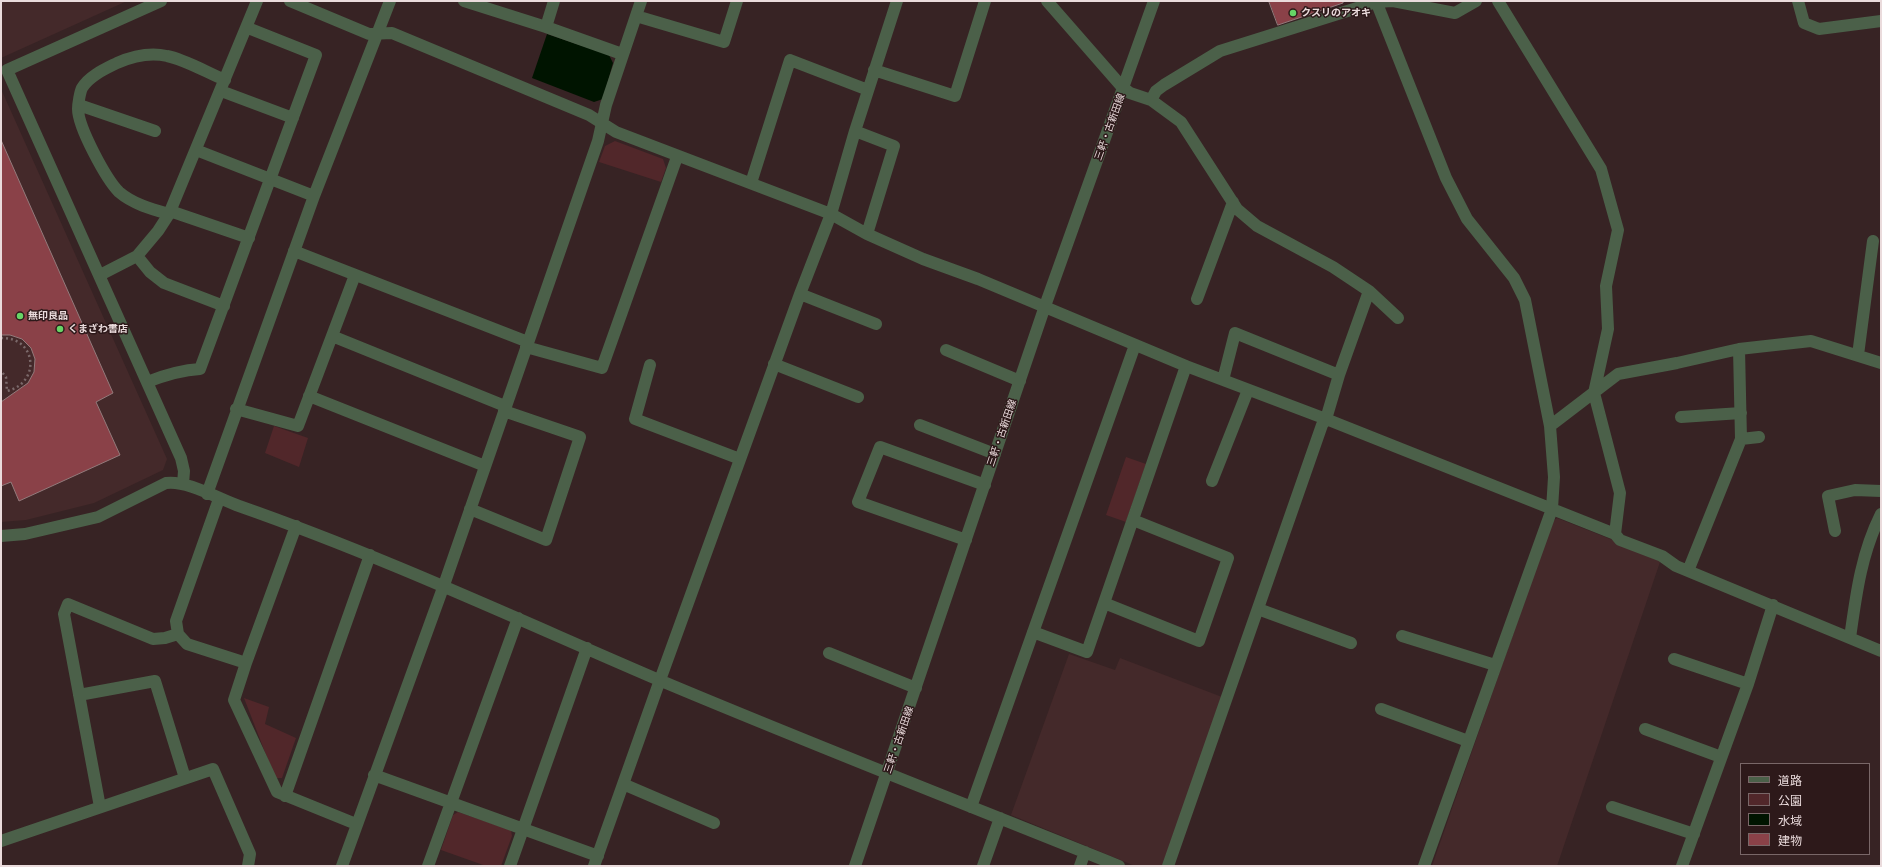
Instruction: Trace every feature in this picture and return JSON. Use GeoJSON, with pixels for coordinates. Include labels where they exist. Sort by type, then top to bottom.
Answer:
{"type":"FeatureCollection","features":[{"type":"Feature","properties":{"kind":"street"},"geometry":{"type":"LineString","coordinates":[[161,1],[7,70],[181,458],[184,471],[183,484]]}},
{"type":"Feature","properties":{"kind":"street"},"geometry":{"type":"LineString","coordinates":[[100,275],[137,256],[158,231],[169,212],[248,28],[257,1]]}},
{"type":"Feature","properties":{"kind":"street"},"geometry":{"type":"LineString","coordinates":[[290,1],[369,34],[392,32],[588,115],[616,132],[677,157],[702,166],[715,168],[831,214],[867,234],[923,259],[1045,306],[1186,366],[1326,419],[1615,534],[1620,540],[1662,556],[1676,566],[1774,605],[1881,651]]}},
{"type":"Feature","properties":{"kind":"street"},"geometry":{"type":"LineString","coordinates":[[207,494],[236,408],[314,196],[390,1]]}},
{"type":"Feature","properties":{"kind":"street"},"geometry":{"type":"LineString","coordinates":[[546,27],[554,1]]}},
{"type":"Feature","properties":{"kind":"street"},"geometry":{"type":"LineString","coordinates":[[342,866],[374,774],[444,585],[598,141],[622,54],[641,1]]}},
{"type":"Feature","properties":{"kind":"street"},"geometry":{"type":"LineString","coordinates":[[636,16],[724,42],[738,1]]}},
{"type":"Feature","properties":{"kind":"street"},"geometry":{"type":"LineString","coordinates":[[374,774],[523,827],[596,861],[774,364],[831,214],[855,130],[897,1]]}},
{"type":"Feature","properties":{"kind":"street"},"geometry":{"type":"LineString","coordinates":[[874,70],[954,96],[985,1]]}},
{"type":"Feature","properties":{"kind":"street"},"geometry":{"type":"LineString","coordinates":[[1047,1],[1123,88],[1130,93],[1151,100],[1180,122],[1237,209],[1257,226],[1333,267],[1369,291],[1398,318]]}},
{"type":"Feature","properties":{"kind":"street","name":"三軒・古新田線"},"geometry":{"type":"LineString","coordinates":[[855,866],[1045,306],[1154,1]]}},
{"type":"Feature","properties":{"kind":"street"},"geometry":{"type":"LineString","coordinates":[[1151,100],[1156,91],[1164,85],[1220,51],[1376,2],[1393,1],[1455,13],[1476,1]]}},
{"type":"Feature","properties":{"kind":"street"},"geometry":{"type":"LineString","coordinates":[[1498,1],[1601,168],[1618,230],[1606,286],[1608,329],[1594,393],[1620,494],[1615,534]]}},
{"type":"Feature","properties":{"kind":"street"},"geometry":{"type":"LineString","coordinates":[[1798,1],[1804,23],[1819,29],[1881,21]]}},
{"type":"Feature","properties":{"kind":"street"},"geometry":{"type":"LineString","coordinates":[[469,2],[622,54]]}},
{"type":"Feature","properties":{"kind":"street"},"geometry":{"type":"LineString","coordinates":[[1376,2],[1446,178],[1467,219],[1514,278],[1526,300],[1550,426],[1554,477],[1552,509],[1424,866]]}},
{"type":"Feature","properties":{"kind":"street"},"geometry":{"type":"LineString","coordinates":[[147,382],[184,370],[200,369],[316,55],[248,28]]}},
{"type":"Feature","properties":{"kind":"street"},"geometry":{"type":"LineString","coordinates":[[249,238],[169,212],[146,208],[130,199],[112,184],[105,175],[82,125],[79,105],[82,88],[93,77],[118,63],[145,54],[167,56],[223,86],[293,118]]}},
{"type":"Feature","properties":{"kind":"street"},"geometry":{"type":"LineString","coordinates":[[751,183],[790,60],[868,90]]}},
{"type":"Feature","properties":{"kind":"street"},"geometry":{"type":"LineString","coordinates":[[79,105],[155,131]]}},
{"type":"Feature","properties":{"kind":"street"},"geometry":{"type":"LineString","coordinates":[[855,130],[894,146],[867,234]]}},
{"type":"Feature","properties":{"kind":"street"},"geometry":{"type":"LineString","coordinates":[[196,150],[314,196]]}},
{"type":"Feature","properties":{"kind":"street"},"geometry":{"type":"LineString","coordinates":[[294,251],[527,344],[602,368],[677,157]]}},
{"type":"Feature","properties":{"kind":"street"},"geometry":{"type":"LineString","coordinates":[[1197,299],[1233,202]]}},
{"type":"Feature","properties":{"kind":"street"},"geometry":{"type":"LineString","coordinates":[[1858,355],[1873,241]]}},
{"type":"Feature","properties":{"kind":"street"},"geometry":{"type":"LineString","coordinates":[[137,256],[150,272],[164,283],[224,306]]}},
{"type":"Feature","properties":{"kind":"street"},"geometry":{"type":"LineString","coordinates":[[236,408],[298,426],[355,275]]}},
{"type":"Feature","properties":{"kind":"street"},"geometry":{"type":"LineString","coordinates":[[1168,866],[1322,425],[1326,419],[1339,375],[1369,291]]}},
{"type":"Feature","properties":{"kind":"street"},"geometry":{"type":"LineString","coordinates":[[800,294],[876,324]]}},
{"type":"Feature","properties":{"kind":"street"},"geometry":{"type":"LineString","coordinates":[[1223,380],[1235,333],[1339,375]]}},
{"type":"Feature","properties":{"kind":"street"},"geometry":{"type":"LineString","coordinates":[[332,336],[505,409],[580,438],[546,540],[470,509]]}},
{"type":"Feature","properties":{"kind":"street"},"geometry":{"type":"LineString","coordinates":[[1550,426],[1618,374],[1739,349],[1811,341],[1881,363]]}},
{"type":"Feature","properties":{"kind":"street"},"geometry":{"type":"LineString","coordinates":[[971,807],[1136,345]]}},
{"type":"Feature","properties":{"kind":"street"},"geometry":{"type":"LineString","coordinates":[[1688,571],[1741,439],[1739,349]]}},
{"type":"Feature","properties":{"kind":"street"},"geometry":{"type":"LineString","coordinates":[[946,350],[1020,381]]}},
{"type":"Feature","properties":{"kind":"street"},"geometry":{"type":"LineString","coordinates":[[774,364],[858,397]]}},
{"type":"Feature","properties":{"kind":"street"},"geometry":{"type":"LineString","coordinates":[[650,365],[635,419],[740,459]]}},
{"type":"Feature","properties":{"kind":"street"},"geometry":{"type":"LineString","coordinates":[[1033,632],[1087,652],[1134,520],[1186,366]]}},
{"type":"Feature","properties":{"kind":"street"},"geometry":{"type":"LineString","coordinates":[[1212,481],[1248,390]]}},
{"type":"Feature","properties":{"kind":"street"},"geometry":{"type":"LineString","coordinates":[[309,396],[485,466]]}},
{"type":"Feature","properties":{"kind":"street"},"geometry":{"type":"LineString","coordinates":[[1681,418],[1741,413]]}},
{"type":"Feature","properties":{"kind":"street"},"geometry":{"type":"LineString","coordinates":[[920,425],[995,454]]}},
{"type":"Feature","properties":{"kind":"street"},"geometry":{"type":"LineString","coordinates":[[1741,439],[1759,437]]}},
{"type":"Feature","properties":{"kind":"street"},"geometry":{"type":"LineString","coordinates":[[966,540],[858,502],[880,447],[985,485]]}},
{"type":"Feature","properties":{"kind":"street"},"geometry":{"type":"LineString","coordinates":[[1,536],[25,534],[98,516],[166,483],[174,482],[183,484],[219,499],[296,526],[444,585],[660,680],[1119,866]]}},
{"type":"Feature","properties":{"kind":"street"},"geometry":{"type":"LineString","coordinates":[[1835,531],[1828,496],[1855,490],[1881,491]]}},
{"type":"Feature","properties":{"kind":"street"},"geometry":{"type":"LineString","coordinates":[[219,499],[176,620],[178,634],[187,644],[246,663]]}},
{"type":"Feature","properties":{"kind":"street"},"geometry":{"type":"LineString","coordinates":[[1850,638],[1859,574],[1881,514]]}},
{"type":"Feature","properties":{"kind":"street"},"geometry":{"type":"LineString","coordinates":[[1104,603],[1199,642],[1228,558],[1134,520]]}},
{"type":"Feature","properties":{"kind":"street"},"geometry":{"type":"LineString","coordinates":[[296,526],[234,700],[276,792],[356,824]]}},
{"type":"Feature","properties":{"kind":"street"},"geometry":{"type":"LineString","coordinates":[[285,796],[370,555]]}},
{"type":"Feature","properties":{"kind":"street"},"geometry":{"type":"LineString","coordinates":[[100,807],[64,614],[68,604],[153,639],[165,638],[178,634]]}},
{"type":"Feature","properties":{"kind":"street"},"geometry":{"type":"LineString","coordinates":[[1682,866],[1748,684],[1774,605]]}},
{"type":"Feature","properties":{"kind":"street"},"geometry":{"type":"LineString","coordinates":[[1258,609],[1351,643]]}},
{"type":"Feature","properties":{"kind":"street"},"geometry":{"type":"LineString","coordinates":[[428,866],[518,618]]}},
{"type":"Feature","properties":{"kind":"street"},"geometry":{"type":"LineString","coordinates":[[1402,636],[1496,665]]}},
{"type":"Feature","properties":{"kind":"street"},"geometry":{"type":"LineString","coordinates":[[510,866],[587,648]]}},
{"type":"Feature","properties":{"kind":"street"},"geometry":{"type":"LineString","coordinates":[[829,653],[916,688]]}},
{"type":"Feature","properties":{"kind":"street"},"geometry":{"type":"LineString","coordinates":[[1674,659],[1748,684]]}},
{"type":"Feature","properties":{"kind":"street"},"geometry":{"type":"LineString","coordinates":[[79,696],[155,681],[186,778]]}},
{"type":"Feature","properties":{"kind":"street"},"geometry":{"type":"LineString","coordinates":[[1381,709],[1468,741]]}},
{"type":"Feature","properties":{"kind":"street"},"geometry":{"type":"LineString","coordinates":[[1645,730],[1722,757]]}},
{"type":"Feature","properties":{"kind":"street"},"geometry":{"type":"LineString","coordinates":[[1,841],[213,769],[250,854],[248,866]]}},
{"type":"Feature","properties":{"kind":"street"},"geometry":{"type":"LineString","coordinates":[[623,784],[714,822]]}},
{"type":"Feature","properties":{"kind":"street"},"geometry":{"type":"LineString","coordinates":[[1612,807],[1694,834]]}},
{"type":"Feature","properties":{"kind":"street"},"geometry":{"type":"LineString","coordinates":[[983,866],[1000,818]]}},
{"type":"Feature","properties":{"kind":"street"},"geometry":{"type":"LineString","coordinates":[[1080,866],[1085,852]]}},
{"type":"Feature","properties":{"kind":"path"},"geometry":{"type":"LineString","coordinates":[[1,338],[11,339],[18,342],[25,348],[31,363],[26,379],[21,385],[13,390],[7,391],[6,377],[1,371]]}},
{"type":"Feature","properties":{"kind":"shaded area"},"geometry":{"type":"Polygon","coordinates":[[[1,1],[127,1],[1,58],[1,1]]]}},
{"type":"Feature","properties":{"kind":"shaded area"},"geometry":{"type":"Polygon","coordinates":[[[1,89],[167,459],[163,470],[94,503],[26,520],[1,522],[1,89]]]}},
{"type":"Feature","properties":{"kind":"shaded area"},"geometry":{"type":"Polygon","coordinates":[[[1557,518],[1661,559],[1557,866],[1432,866],[1552,522],[1557,518]]]}},
{"type":"Feature","properties":{"kind":"shaded area"},"geometry":{"type":"Polygon","coordinates":[[[1069,654],[1115,670],[1120,658],[1222,697],[1164,866],[1135,866],[1011,815],[1069,654]]]}},
{"type":"Feature","properties":{"kind":"green space"},"geometry":{"type":"Polygon","coordinates":[[[615,141],[663,159],[666,168],[661,182],[599,162],[605,146],[615,141]]]}},
{"type":"Feature","properties":{"kind":"green space"},"geometry":{"type":"Polygon","coordinates":[[[274,426],[308,438],[299,467],[265,453],[274,426]]]}},
{"type":"Feature","properties":{"kind":"green space"},"geometry":{"type":"Polygon","coordinates":[[[1126,457],[1146,464],[1126,522],[1106,515],[1126,457]]]}},
{"type":"Feature","properties":{"kind":"green space"},"geometry":{"type":"Polygon","coordinates":[[[244,698],[269,707],[265,724],[296,738],[282,778],[275,778],[244,698]]]}},
{"type":"Feature","properties":{"kind":"green space"},"geometry":{"type":"Polygon","coordinates":[[[458,812],[511,830],[512,836],[501,866],[486,866],[441,850],[453,815],[458,812]]]}},
{"type":"Feature","properties":{"kind":"water"},"geometry":{"type":"Polygon","coordinates":[[[547,34],[609,55],[613,63],[603,99],[594,102],[532,78],[547,34]]]}},
{"type":"Feature","properties":{"kind":"building","name":"クスリのアオキ"},"geometry":{"type":"Polygon","coordinates":[[[1269,1],[1343,1],[1343,3],[1278,25],[1269,1]]]}},
{"type":"Feature","properties":{"kind":"building"},"geometry":{"type":"Polygon","coordinates":[[[1,140],[113,393],[96,402],[120,455],[19,501],[11,482],[1,486],[1,402],[28,383],[34,372],[35,359],[31,348],[22,339],[10,335],[1,335],[1,140]]]}},
{"type":"Feature","properties":{"kind":"place","name":"クスリのアオキ"},"geometry":{"type":"Point","coordinates":[1293,13]}},
{"type":"Feature","properties":{"kind":"place","name":"無印良品"},"geometry":{"type":"Point","coordinates":[20,316]}},
{"type":"Feature","properties":{"kind":"place","name":"くまざわ書店"},"geometry":{"type":"Point","coordinates":[60,329]}}]}
